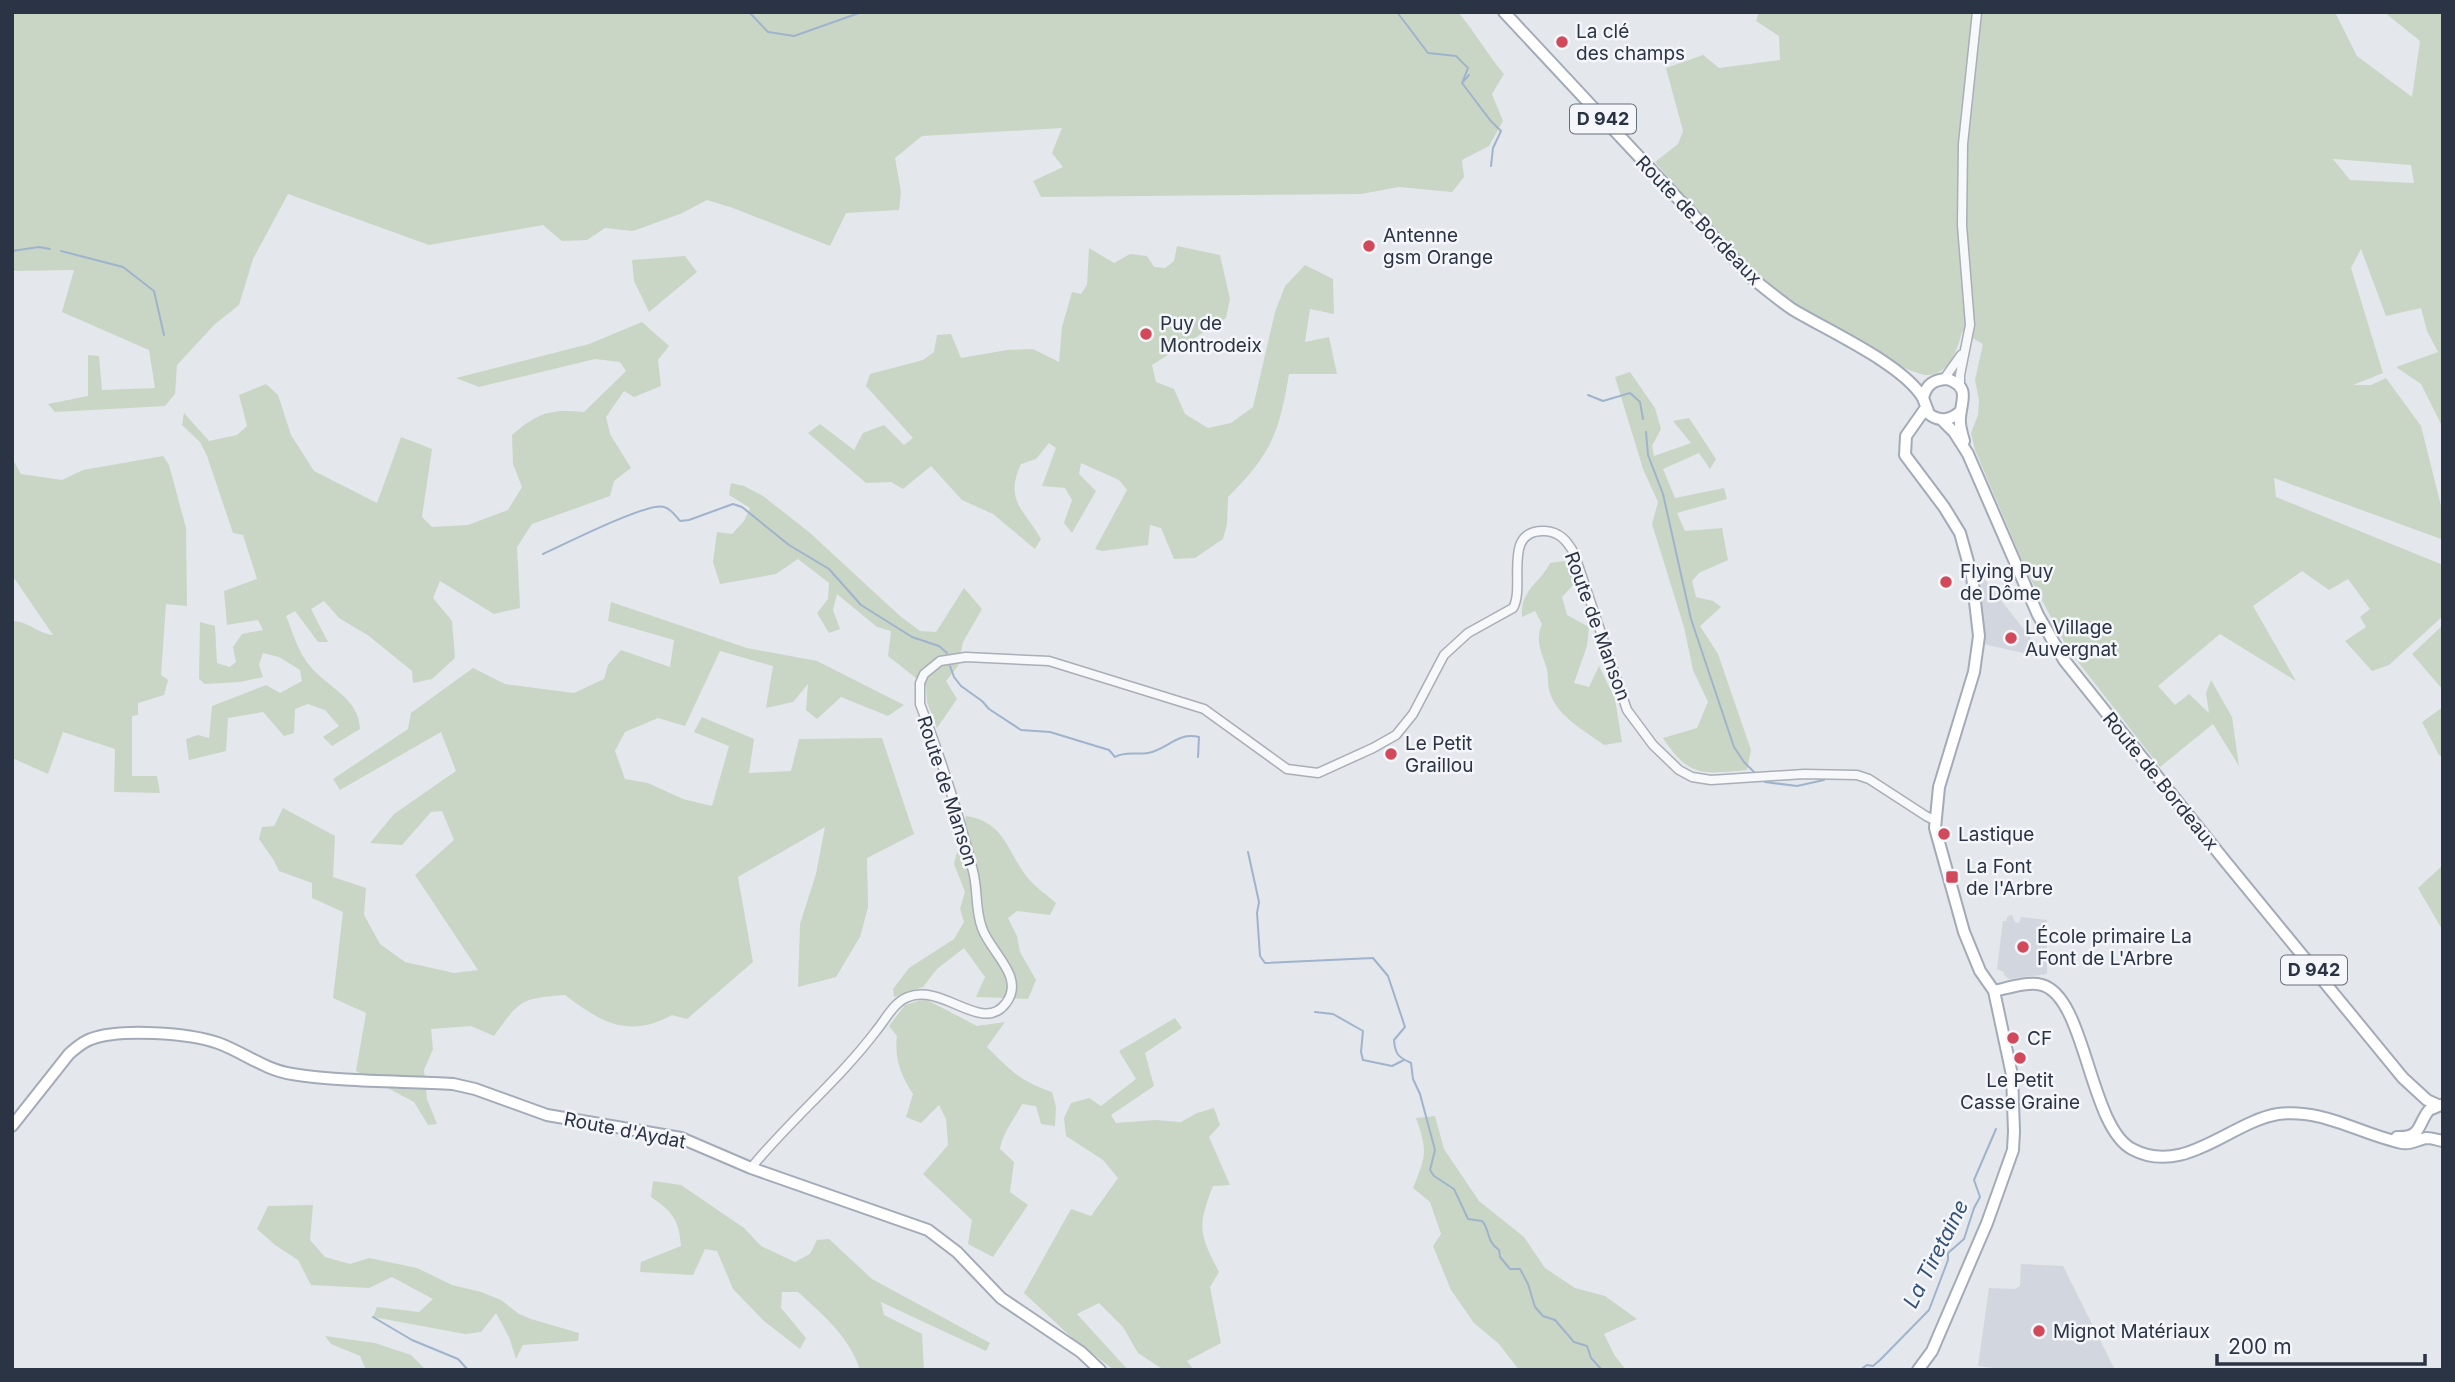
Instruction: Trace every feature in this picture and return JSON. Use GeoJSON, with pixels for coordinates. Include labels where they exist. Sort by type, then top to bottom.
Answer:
{"type":"FeatureCollection","features":[{"type":"Feature","properties":{"kind":"main road","name":"Route de Bordeaux"},"geometry":{"type":"LineString","coordinates":[[1504,12],[1752,279],[1789,307],[1889,367],[1918,389],[1924,404]]}},
{"type":"Feature","properties":{"kind":"main road","name":"Route de Bordeaux"},"geometry":{"type":"LineString","coordinates":[[1889,367],[1926,382],[1940,380]]}},
{"type":"Feature","properties":{"kind":"main road"},"geometry":{"type":"LineString","coordinates":[[1909,431],[1938,419],[1955,417],[1961,411],[1964,398],[1956,383],[1940,380],[1929,385],[1924,404],[1909,431],[1905,440],[1905,456],[1955,523],[1966,550],[1978,629],[1974,672],[1939,787],[1934,820],[1964,932],[1980,971],[1994,991],[2012,1075],[2013,1150],[1987,1223],[1932,1351],[1918,1370]]}},
{"type":"Feature","properties":{"kind":"main road"},"geometry":{"type":"LineString","coordinates":[[1924,404],[1938,419]]}},
{"type":"Feature","properties":{"kind":"main road","name":"Route de Bordeaux"},"geometry":{"type":"LineString","coordinates":[[1961,411],[1960,429],[1968,454],[2033,605],[2064,660],[2403,1078],[2427,1100],[2441,1105]]}},
{"type":"Feature","properties":{"kind":"main road","name":"Route de Bordeaux"},"geometry":{"type":"LineString","coordinates":[[1938,419],[1949,425],[1968,454]]}},
{"type":"Feature","properties":{"kind":"main road"},"geometry":{"type":"LineString","coordinates":[[1994,991],[2037,984],[2045,985],[2056,994],[2076,1033],[2108,1118],[2123,1142],[2141,1153],[2166,1156],[2187,1153],[2256,1120],[2284,1114],[2329,1119],[2405,1144],[2431,1138],[2443,1141]]}},
{"type":"Feature","properties":{"kind":"main road","name":"Route d'Aydat"},"geometry":{"type":"LineString","coordinates":[[12,1126],[58,1066],[80,1044],[104,1035],[180,1034],[219,1044],[287,1073],[464,1086],[547,1115],[681,1138],[751,1168],[928,1230],[957,1252],[1000,1298],[1081,1352],[1100,1370]]}},
{"type":"Feature","properties":{"kind":"main road","name":"Route de Bordeaux"},"geometry":{"type":"LineString","coordinates":[[2403,1078],[2431,1138]]}},
{"type":"Feature","properties":{"kind":"main road"},"geometry":{"type":"LineString","coordinates":[[2380,1135],[2408,1137],[2417,1132],[2428,1110],[2441,1105]]}},
{"type":"Feature","properties":{"kind":"street"},"geometry":{"type":"LineString","coordinates":[[1960,388],[1970,325],[1962,225],[1963,153],[1966,100],[1977,12]]}},
{"type":"Feature","properties":{"kind":"street"},"geometry":{"type":"LineString","coordinates":[[1940,380],[1952,370],[1967,343]]}},
{"type":"Feature","properties":{"kind":"street","name":"Route de Manson"},"geometry":{"type":"LineString","coordinates":[[751,1168],[859,1054],[896,1004],[905,998],[926,993],[972,1012],[987,1015],[1006,1003],[1010,993],[1012,982],[1009,971],[990,946],[979,919],[975,876],[920,704],[920,682],[931,667],[940,661],[966,657],[1035,659],[1061,664],[1204,709],[1287,769],[1299,772],[1323,771],[1398,733],[1416,707],[1444,655],[1468,633],[1513,608],[1518,591],[1518,549],[1522,541],[1539,531],[1555,533],[1568,543],[1574,553],[1627,709],[1653,745],[1679,770],[1692,777],[1712,780],[1804,774],[1857,775],[1869,779],[1934,820]]}},
{"type":"Feature","properties":{"kind":"shaded area","name":"Le Village Auvergnat"},"geometry":{"type":"Polygon","coordinates":[[[1982,576],[2044,655],[1983,644],[1976,580],[1982,576]]]}},
{"type":"Feature","properties":{"kind":"shaded area","name":"École primaire La Font de L'Arbre"},"geometry":{"type":"Polygon","coordinates":[[[2012,915],[2015,922],[2019,923],[2021,917],[2047,920],[2047,974],[2009,979],[2004,972],[1997,969],[2003,921],[2012,915]]]}},
{"type":"Feature","properties":{"kind":"shaded area","name":"Mignot Matériaux"},"geometry":{"type":"Polygon","coordinates":[[[2021,1264],[2063,1266],[2115,1370],[2008,1370],[1978,1366],[1989,1288],[2015,1289],[2020,1286],[2021,1264]]]}},
{"type":"Feature","properties":{"kind":"green space"},"geometry":{"type":"Polygon","coordinates":[[[12,12],[1458,12],[1504,74],[1492,94],[1503,121],[1489,146],[1462,160],[1464,177],[1452,192],[1399,187],[1361,194],[1041,197],[1033,181],[1063,167],[1052,153],[1062,128],[922,136],[895,158],[901,192],[899,210],[846,213],[830,246],[707,200],[680,214],[633,231],[605,228],[587,240],[562,241],[543,225],[429,245],[288,194],[253,259],[239,305],[215,324],[177,365],[175,394],[165,406],[55,412],[48,404],[88,396],[88,355],[99,356],[102,390],[155,388],[149,350],[62,312],[74,270],[12,271],[12,12]]]}},
{"type":"Feature","properties":{"kind":"green space"},"geometry":{"type":"Polygon","coordinates":[[[1759,12],[2335,12],[2357,56],[2412,97],[2420,41],[2384,12],[2443,12],[2443,428],[2421,384],[2396,367],[2438,352],[2427,331],[2421,308],[2386,316],[2361,249],[2351,268],[2383,373],[2353,385],[2371,385],[2386,378],[2421,426],[2443,514],[2441,539],[2274,478],[2276,497],[2443,565],[2443,616],[2389,665],[2372,671],[2345,641],[2366,627],[2360,617],[2370,609],[2348,579],[2329,590],[2302,571],[2253,606],[2296,681],[2220,634],[2158,686],[2175,705],[2189,694],[2209,713],[2206,693],[2211,680],[2232,717],[2239,766],[2213,724],[2160,767],[2068,649],[2027,572],[1975,450],[1971,433],[1978,415],[1979,400],[1975,380],[1983,344],[1962,332],[1951,360],[1936,374],[1928,375],[1914,372],[1867,349],[1786,299],[1753,275],[1655,162],[1678,144],[1683,131],[1666,68],[1703,55],[1719,68],[1780,60],[1779,36],[1756,21],[1759,12]],[[2333,159],[2350,180],[2414,183],[2411,165],[2333,159]]]}},
{"type":"Feature","properties":{"kind":"green space"},"geometry":{"type":"Polygon","coordinates":[[[1177,246],[1220,255],[1230,299],[1226,318],[1152,365],[1156,382],[1174,389],[1185,414],[1208,428],[1231,423],[1253,407],[1275,312],[1285,286],[1305,265],[1333,279],[1334,314],[1310,309],[1305,342],[1329,337],[1337,374],[1289,374],[1277,428],[1271,442],[1254,468],[1228,497],[1227,524],[1223,539],[1195,558],[1174,559],[1161,528],[1150,525],[1148,545],[1102,551],[1095,549],[1127,490],[1119,480],[1081,463],[1079,474],[1096,491],[1072,533],[1064,523],[1072,500],[1065,488],[1042,486],[1056,448],[1049,443],[1036,459],[1021,464],[1016,477],[1015,496],[1018,504],[1041,539],[1035,549],[993,514],[962,500],[931,466],[903,489],[891,482],[866,483],[808,433],[820,424],[854,450],[863,433],[884,425],[904,445],[913,438],[866,386],[870,374],[923,360],[934,352],[937,335],[951,334],[961,358],[1007,350],[1033,349],[1059,362],[1062,327],[1072,292],[1081,294],[1087,285],[1089,248],[1114,263],[1130,254],[1147,256],[1154,267],[1165,268],[1174,261],[1177,246]]]}},
{"type":"Feature","properties":{"kind":"green space"},"geometry":{"type":"Polygon","coordinates":[[[685,256],[697,272],[649,312],[634,281],[632,260],[685,256]]]}},
{"type":"Feature","properties":{"kind":"green space"},"geometry":{"type":"Polygon","coordinates":[[[642,322],[669,346],[658,360],[661,386],[634,397],[624,391],[606,417],[610,434],[631,468],[614,481],[610,496],[532,524],[517,547],[520,608],[494,614],[440,581],[433,598],[452,621],[455,658],[432,679],[413,683],[412,671],[369,636],[339,618],[324,601],[311,609],[328,642],[318,642],[295,611],[286,616],[302,655],[317,674],[348,701],[358,718],[360,729],[332,746],[323,737],[339,726],[325,710],[308,704],[295,709],[294,733],[284,736],[263,712],[228,718],[226,751],[189,760],[186,739],[198,735],[209,738],[212,706],[266,685],[280,693],[302,681],[300,670],[279,657],[263,653],[259,665],[263,677],[240,682],[205,684],[199,679],[200,622],[215,626],[217,663],[230,667],[236,662],[233,647],[242,634],[263,630],[258,620],[227,625],[224,591],[257,579],[243,535],[233,533],[207,456],[200,442],[182,425],[184,413],[209,441],[237,435],[247,426],[239,395],[266,384],[278,395],[291,435],[314,471],[377,503],[401,437],[432,449],[422,517],[432,527],[468,525],[508,510],[522,487],[513,464],[512,435],[545,414],[562,411],[584,412],[626,371],[620,362],[595,359],[479,387],[456,378],[589,344],[642,322]]]}},
{"type":"Feature","properties":{"kind":"green space"},"geometry":{"type":"Polygon","coordinates":[[[1630,372],[1655,408],[1661,429],[1652,446],[1654,456],[1691,443],[1673,421],[1689,418],[1716,459],[1710,469],[1699,453],[1663,469],[1675,498],[1724,488],[1727,499],[1677,513],[1685,531],[1722,528],[1728,560],[1699,573],[1692,581],[1696,597],[1713,601],[1721,607],[1700,626],[1718,654],[1751,750],[1747,770],[1708,772],[1689,767],[1663,738],[1697,728],[1708,702],[1693,670],[1684,627],[1652,524],[1658,502],[1643,469],[1615,377],[1630,372]]]}},
{"type":"Feature","properties":{"kind":"green space"},"geometry":{"type":"Polygon","coordinates":[[[163,456],[169,465],[186,528],[187,606],[166,604],[161,675],[168,680],[164,695],[138,703],[138,715],[132,716],[132,776],[157,776],[160,793],[114,792],[115,749],[63,732],[48,774],[12,758],[12,621],[53,635],[12,575],[12,458],[21,474],[62,480],[83,470],[163,456]]]}},
{"type":"Feature","properties":{"kind":"green space"},"geometry":{"type":"Polygon","coordinates":[[[731,483],[744,486],[763,496],[809,532],[900,616],[920,631],[936,632],[964,588],[982,609],[963,642],[958,666],[946,681],[957,699],[937,728],[927,702],[926,686],[888,656],[891,631],[877,627],[837,594],[833,610],[840,629],[829,633],[817,613],[828,599],[829,583],[798,559],[776,574],[720,584],[713,562],[717,532],[732,534],[744,521],[750,508],[729,495],[731,483]]]}},
{"type":"Feature","properties":{"kind":"green space"},"geometry":{"type":"Polygon","coordinates":[[[1565,561],[1577,581],[1562,597],[1567,615],[1589,627],[1587,646],[1574,683],[1589,687],[1599,666],[1615,699],[1622,742],[1604,745],[1573,723],[1559,709],[1550,693],[1540,645],[1542,624],[1535,611],[1522,617],[1527,593],[1550,563],[1565,561]]]}},
{"type":"Feature","properties":{"kind":"green space"},"geometry":{"type":"Polygon","coordinates":[[[611,602],[747,648],[817,661],[904,705],[888,716],[841,697],[817,719],[806,710],[808,684],[793,702],[766,708],[773,666],[720,651],[685,726],[658,718],[625,732],[615,751],[625,779],[648,783],[683,799],[712,806],[729,746],[694,732],[702,717],[754,739],[749,773],[791,771],[799,739],[882,738],[914,834],[867,858],[868,907],[860,937],[836,977],[798,987],[800,924],[816,874],[825,827],[738,877],[753,962],[687,1019],[672,1015],[642,1026],[615,1024],[590,1013],[565,995],[538,998],[522,1004],[509,1015],[494,1036],[471,1026],[431,1029],[433,1049],[424,1070],[427,1099],[437,1124],[428,1125],[414,1102],[356,1071],[366,1013],[333,998],[343,912],[312,898],[312,883],[279,871],[259,839],[262,827],[274,826],[283,808],[335,836],[333,877],[366,888],[364,915],[380,944],[405,962],[454,973],[478,970],[415,875],[454,840],[442,811],[431,812],[402,845],[370,843],[394,814],[456,771],[441,732],[340,790],[333,779],[408,729],[411,713],[473,668],[505,684],[574,693],[604,679],[608,665],[621,650],[670,667],[674,640],[608,621],[611,602]]]}},
{"type":"Feature","properties":{"kind":"green space"},"geometry":{"type":"Polygon","coordinates":[[[2443,625],[2443,690],[2412,654],[2443,625]]]}},
{"type":"Feature","properties":{"kind":"green space"},"geometry":{"type":"Polygon","coordinates":[[[2443,707],[2443,757],[2439,755],[2422,722],[2443,707]]]}},
{"type":"Feature","properties":{"kind":"green space"},"geometry":{"type":"Polygon","coordinates":[[[966,816],[979,819],[997,831],[1027,877],[1056,903],[1050,915],[1017,911],[1008,918],[1017,936],[1020,952],[1036,980],[1028,999],[976,997],[985,977],[964,948],[937,969],[923,987],[894,997],[893,989],[909,968],[954,939],[964,922],[960,909],[965,892],[954,864],[966,816]]]}},
{"type":"Feature","properties":{"kind":"green space"},"geometry":{"type":"Polygon","coordinates":[[[2443,865],[2443,931],[2418,888],[2443,865]]]}},
{"type":"Feature","properties":{"kind":"green space"},"geometry":{"type":"Polygon","coordinates":[[[925,999],[977,1026],[1005,1022],[987,1047],[1016,1074],[1052,1092],[1056,1107],[1055,1126],[1041,1124],[1036,1106],[1022,1104],[1004,1137],[1000,1149],[1014,1162],[1010,1192],[1028,1205],[993,1257],[968,1244],[972,1220],[923,1174],[948,1145],[946,1119],[939,1105],[921,1123],[906,1117],[913,1094],[899,1066],[897,1036],[889,1026],[905,1005],[925,999]]]}},
{"type":"Feature","properties":{"kind":"green space"},"geometry":{"type":"Polygon","coordinates":[[[1175,1018],[1182,1028],[1145,1053],[1154,1086],[1111,1115],[1116,1123],[1155,1120],[1181,1122],[1214,1108],[1220,1125],[1209,1137],[1230,1185],[1213,1186],[1204,1211],[1202,1230],[1207,1248],[1219,1272],[1210,1287],[1221,1343],[1187,1361],[1194,1370],[1164,1370],[1138,1353],[1123,1327],[1099,1303],[1077,1314],[1128,1370],[1114,1370],[1070,1336],[1024,1293],[1071,1209],[1091,1216],[1118,1178],[1103,1160],[1066,1136],[1064,1118],[1071,1103],[1089,1098],[1101,1106],[1136,1079],[1119,1051],[1175,1018]]]}},
{"type":"Feature","properties":{"kind":"green space"},"geometry":{"type":"Polygon","coordinates":[[[1435,1116],[1444,1149],[1479,1201],[1524,1237],[1545,1268],[1575,1288],[1605,1296],[1637,1319],[1604,1334],[1626,1370],[1519,1370],[1499,1344],[1474,1323],[1451,1290],[1433,1246],[1441,1234],[1430,1202],[1413,1188],[1424,1153],[1416,1118],[1435,1116]]]}},
{"type":"Feature","properties":{"kind":"green space"},"geometry":{"type":"Polygon","coordinates":[[[653,1181],[681,1185],[744,1228],[761,1246],[795,1262],[810,1254],[817,1240],[829,1239],[872,1279],[990,1343],[986,1351],[881,1302],[884,1315],[922,1334],[924,1370],[860,1370],[842,1336],[826,1318],[798,1292],[782,1292],[781,1308],[806,1338],[800,1349],[764,1321],[733,1289],[717,1251],[705,1249],[693,1275],[640,1272],[641,1262],[681,1246],[674,1217],[651,1197],[653,1181]]]}},
{"type":"Feature","properties":{"kind":"green space"},"geometry":{"type":"Polygon","coordinates":[[[313,1205],[310,1240],[325,1257],[350,1264],[369,1258],[417,1268],[452,1285],[501,1300],[519,1314],[531,1319],[579,1333],[578,1341],[523,1345],[516,1359],[509,1337],[496,1313],[481,1332],[465,1334],[373,1317],[377,1307],[419,1312],[433,1299],[392,1277],[369,1288],[311,1285],[298,1260],[257,1229],[268,1206],[313,1205]]]}},
{"type":"Feature","properties":{"kind":"green space"},"geometry":{"type":"Polygon","coordinates":[[[325,1336],[375,1343],[411,1355],[426,1370],[366,1370],[360,1356],[331,1344],[325,1336]]]}},
{"type":"Feature","properties":{"kind":"waterway"},"geometry":{"type":"LineString","coordinates":[[749,12],[768,32],[794,36],[862,12]]}},
{"type":"Feature","properties":{"kind":"waterway"},"geometry":{"type":"LineString","coordinates":[[1397,12],[1428,53],[1456,56],[1468,68],[1462,83]]}},
{"type":"Feature","properties":{"kind":"waterway"},"geometry":{"type":"LineString","coordinates":[[1469,75],[1462,83],[1501,131],[1493,148],[1491,166]]}},
{"type":"Feature","properties":{"kind":"waterway"},"geometry":{"type":"LineString","coordinates":[[12,251],[39,247],[50,249]]}},
{"type":"Feature","properties":{"kind":"waterway"},"geometry":{"type":"LineString","coordinates":[[61,251],[123,267],[154,291],[164,335]]}},
{"type":"Feature","properties":{"kind":"waterway"},"geometry":{"type":"LineString","coordinates":[[1588,395],[1603,401],[1630,393],[1640,402],[1643,419]]}},
{"type":"Feature","properties":{"kind":"waterway"},"geometry":{"type":"LineString","coordinates":[[1646,432],[1648,455],[1663,494],[1691,619],[1734,747],[1754,772]]}},
{"type":"Feature","properties":{"kind":"waterway"},"geometry":{"type":"LineString","coordinates":[[543,554],[624,517],[655,507],[666,508],[680,521],[733,504],[742,507],[789,545],[829,569],[861,605],[912,637],[939,646],[947,653]]}},
{"type":"Feature","properties":{"kind":"waterway"},"geometry":{"type":"LineString","coordinates":[[950,666],[961,686],[1021,730],[1050,732],[1109,750],[1115,757],[1148,753],[1178,739],[1199,737],[1198,757]]}},
{"type":"Feature","properties":{"kind":"waterway"},"geometry":{"type":"LineString","coordinates":[[1765,782],[1797,786],[1824,780]]}},
{"type":"Feature","properties":{"kind":"waterway"},"geometry":{"type":"LineString","coordinates":[[1248,852],[1259,902],[1257,913],[1260,956],[1265,963],[1373,958],[1388,976],[1405,1027],[1394,1040],[1395,1049],[1400,1057],[1411,1063],[1413,1079],[1420,1094],[1435,1150],[1430,1170],[1434,1176],[1454,1189],[1468,1219],[1482,1221],[1492,1243],[1499,1250],[1500,1257],[1510,1269],[1520,1269],[1535,1307],[1543,1316],[1555,1320],[1574,1342],[1587,1346],[1591,1358],[1602,1370]]}},
{"type":"Feature","properties":{"kind":"waterway"},"geometry":{"type":"LineString","coordinates":[[1315,1012],[1333,1014],[1363,1031],[1363,1060],[1392,1066],[1404,1060]]}},
{"type":"Feature","properties":{"kind":"waterway","name":"La Tiretaine"},"geometry":{"type":"LineString","coordinates":[[1860,1370],[1867,1365],[1873,1366],[1880,1360],[1929,1310],[1948,1260],[1948,1253],[1964,1239],[1980,1197],[1974,1180],[1996,1129]]}},
{"type":"Feature","properties":{"kind":"waterway"},"geometry":{"type":"LineString","coordinates":[[373,1317],[412,1340],[458,1359],[468,1370]]}},
{"type":"Feature","properties":{"kind":"place","name":"La clé des champs"},"geometry":{"type":"Point","coordinates":[1562,42]}},
{"type":"Feature","properties":{"kind":"place","name":"Antenne gsm Orange"},"geometry":{"type":"Point","coordinates":[1369,246]}},
{"type":"Feature","properties":{"kind":"place","name":"Puy de Montrodeix"},"geometry":{"type":"Point","coordinates":[1146,334]}},
{"type":"Feature","properties":{"kind":"place","name":"Flying Puy de Dôme"},"geometry":{"type":"Point","coordinates":[1946,582]}},
{"type":"Feature","properties":{"kind":"place","name":"Le Village Auvergnat"},"geometry":{"type":"Point","coordinates":[2011,638]}},
{"type":"Feature","properties":{"kind":"place","name":"Le Petit Graillou"},"geometry":{"type":"Point","coordinates":[1391,754]}},
{"type":"Feature","properties":{"kind":"place","name":"Lastique"},"geometry":{"type":"Point","coordinates":[1944,834]}},
{"type":"Feature","properties":{"kind":"place","name":"La Font de l'Arbre"},"geometry":{"type":"Point","coordinates":[1952,877]}},
{"type":"Feature","properties":{"kind":"place","name":"École primaire La Font de L'Arbre"},"geometry":{"type":"Point","coordinates":[2023,947]}},
{"type":"Feature","properties":{"kind":"place","name":"CF"},"geometry":{"type":"Point","coordinates":[2013,1038]}},
{"type":"Feature","properties":{"kind":"place","name":"Le Petit Casse Graine"},"geometry":{"type":"Point","coordinates":[2020,1058]}},
{"type":"Feature","properties":{"kind":"place","name":"Mignot Matériaux"},"geometry":{"type":"Point","coordinates":[2039,1331]}}]}
